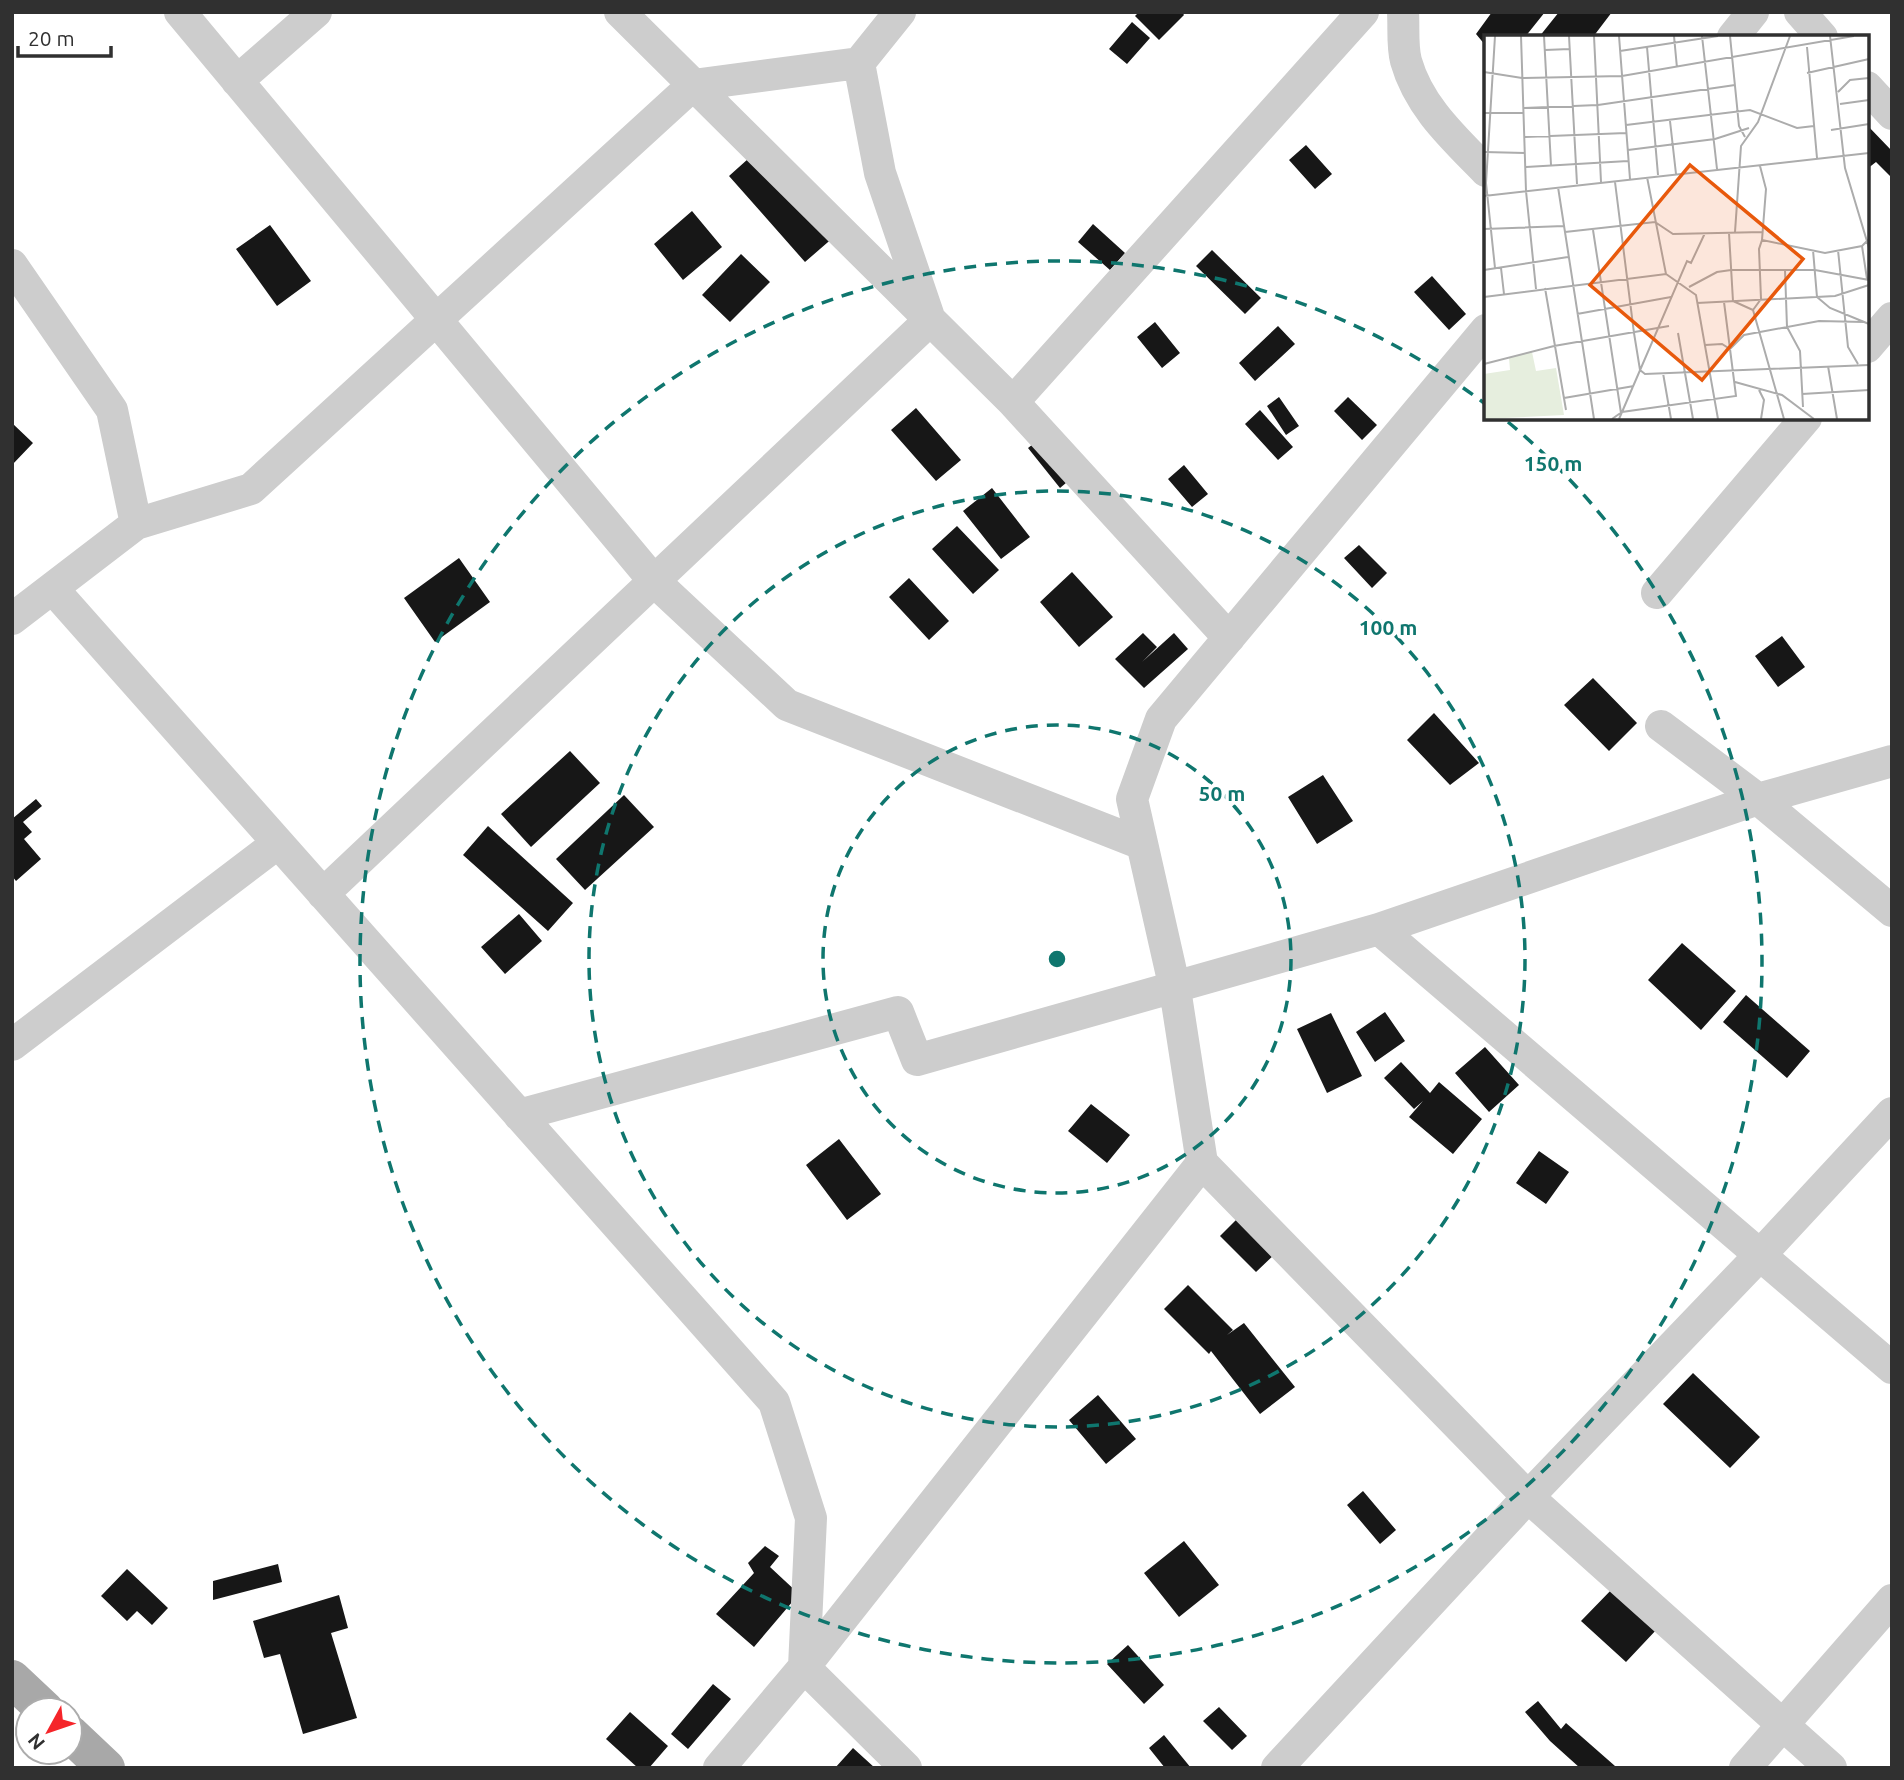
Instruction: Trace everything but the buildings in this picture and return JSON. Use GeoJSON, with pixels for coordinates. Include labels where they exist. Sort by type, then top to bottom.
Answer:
{"type":"FeatureCollection","features":[{"type":"Feature","properties":{"kind":"main road"},"geometry":{"type":"LineString","coordinates":[[12,1679],[30,1696]]}},
{"type":"Feature","properties":{"kind":"main road"},"geometry":{"type":"LineString","coordinates":[[84,1747],[106,1768]]}},
{"type":"Feature","properties":{"kind":"street"},"geometry":{"type":"LineString","coordinates":[[180,12],[654,581],[787,705],[1142,844]]}},
{"type":"Feature","properties":{"kind":"street"},"geometry":{"type":"LineString","coordinates":[[237,81],[316,12]]}},
{"type":"Feature","properties":{"kind":"street"},"geometry":{"type":"LineString","coordinates":[[620,12],[1013,402],[1229,638]]}},
{"type":"Feature","properties":{"kind":"street"},"geometry":{"type":"LineString","coordinates":[[12,619],[136,524],[251,489],[693,85],[859,62],[900,12]]}},
{"type":"Feature","properties":{"kind":"street"},"geometry":{"type":"LineString","coordinates":[[1013,402],[1363,12]]}},
{"type":"Feature","properties":{"kind":"street"},"geometry":{"type":"LineString","coordinates":[[1403,12],[1405,59],[1417,91],[1440,123],[1484,169]]}},
{"type":"Feature","properties":{"kind":"street"},"geometry":{"type":"LineString","coordinates":[[1735,35],[1754,12]]}},
{"type":"Feature","properties":{"kind":"street"},"geometry":{"type":"LineString","coordinates":[[1800,12],[1820,35]]}},
{"type":"Feature","properties":{"kind":"street"},"geometry":{"type":"LineString","coordinates":[[859,62],[880,173],[930,320]]}},
{"type":"Feature","properties":{"kind":"street"},"geometry":{"type":"LineString","coordinates":[[1869,89],[1892,114]]}},
{"type":"Feature","properties":{"kind":"street"},"geometry":{"type":"LineString","coordinates":[[12,265],[112,410],[136,524]]}},
{"type":"Feature","properties":{"kind":"street"},"geometry":{"type":"LineString","coordinates":[[1869,345],[1892,318]]}},
{"type":"Feature","properties":{"kind":"street"},"geometry":{"type":"LineString","coordinates":[[323,894],[930,320]]}},
{"type":"Feature","properties":{"kind":"street"},"geometry":{"type":"LineString","coordinates":[[1484,332],[1161,719],[1132,799],[1175,989],[1202,1163],[1528,1497],[1830,1768]]}},
{"type":"Feature","properties":{"kind":"street"},"geometry":{"type":"LineString","coordinates":[[1657,593],[1804,420]]}},
{"type":"Feature","properties":{"kind":"street"},"geometry":{"type":"LineString","coordinates":[[53,589],[774,1402],[811,1518],[804,1667],[906,1768]]}},
{"type":"Feature","properties":{"kind":"street"},"geometry":{"type":"LineString","coordinates":[[1661,726],[1758,799],[1892,911]]}},
{"type":"Feature","properties":{"kind":"street"},"geometry":{"type":"LineString","coordinates":[[519,1115],[898,1012],[918,1060],[1379,929],[1758,799],[1892,761]]}},
{"type":"Feature","properties":{"kind":"street"},"geometry":{"type":"LineString","coordinates":[[12,1045],[278,843]]}},
{"type":"Feature","properties":{"kind":"street"},"geometry":{"type":"LineString","coordinates":[[1379,929],[1892,1367]]}},
{"type":"Feature","properties":{"kind":"street"},"geometry":{"type":"LineString","coordinates":[[1277,1768],[1528,1497],[1892,1113]]}},
{"type":"Feature","properties":{"kind":"street"},"geometry":{"type":"LineString","coordinates":[[719,1768],[804,1667],[1202,1163]]}},
{"type":"Feature","properties":{"kind":"street"},"geometry":{"type":"LineString","coordinates":[[1745,1768],[1892,1600]]}}]}
